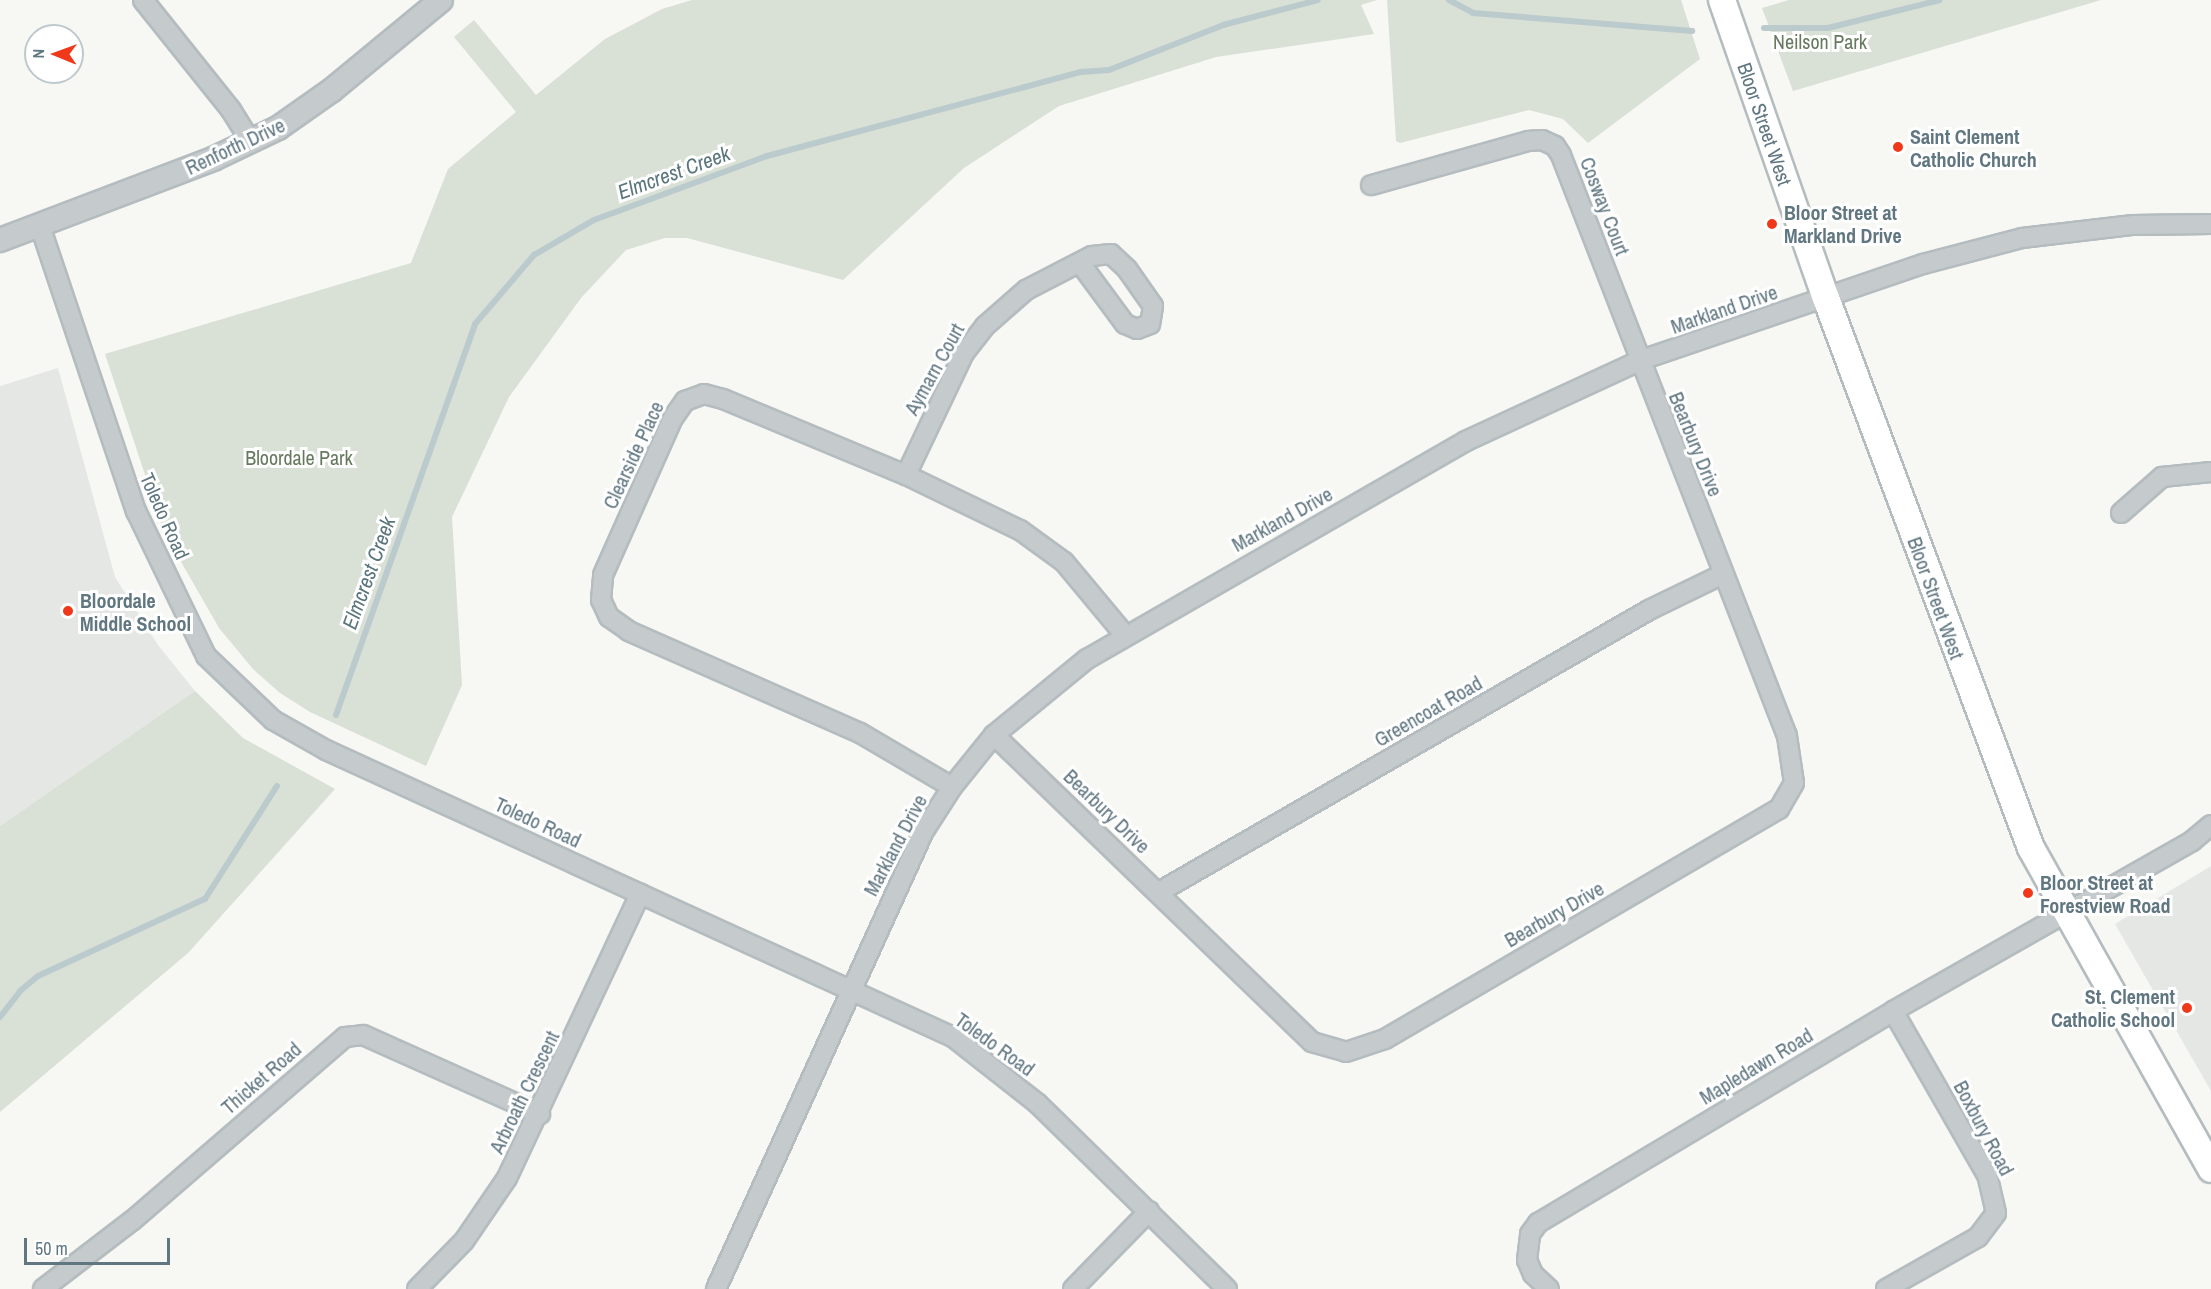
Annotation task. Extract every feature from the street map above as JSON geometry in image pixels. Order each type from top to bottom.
[{"type":"main road","name":"Bloor Street West","points":[[1722,0],[1826,298],[1998,767],[2031,848],[2211,1169]]},
{"type":"street","points":[[143,0],[231,110],[250,141]]},
{"type":"street","name":"Renforth Drive","points":[[0,240],[250,141],[298,117],[441,0]]},
{"type":"street","name":"Cosway Court","points":[[1371,185],[1528,141],[1542,140],[1555,146],[1568,170],[1641,360]]},
{"type":"street","name":"Markland Drive","points":[[716,1289],[922,834],[952,787],[994,735],[1045,690],[1124,634],[1466,441],[1641,360],[1923,264],[2022,238],[2122,226],[2211,224]]},
{"type":"street","name":"Toledo Road","points":[[40,226],[125,488],[206,656],[273,720],[304,739],[953,1036],[992,1065],[1149,1211],[1227,1289]]},
{"type":"street","name":"Aymarn Court","points":[[906,475],[956,368],[979,332],[1026,290],[1052,273],[1080,263]]},
{"type":"street","name":"Bearbury Drive","points":[[994,735],[1312,1042],[1346,1052],[1385,1039],[1779,809],[1794,783],[1792,754],[1641,360]]},
{"type":"street","name":"Clearside Place","points":[[952,787],[860,733],[619,625],[601,600],[603,575],[679,406],[693,396],[704,394],[723,399],[906,475],[1020,530],[1055,553],[1124,634]]},
{"type":"street","points":[[2121,513],[2162,477],[2211,472]]},
{"type":"street","name":"Greencoat Road","points":[[1159,892],[1649,610],[1723,574]]},
{"type":"street","name":"Mapledawn Road","points":[[1549,1289],[1533,1274],[1527,1260],[1530,1234],[1538,1223],[1893,1011],[2192,841],[2211,825]]},
{"type":"street","name":"Arbroath Crescent","points":[[417,1289],[464,1241],[489,1208],[540,1114],[640,894]]},
{"type":"street","name":"Boxbury Road","points":[[1886,1289],[1978,1236],[1996,1213],[1986,1175],[1893,1011]]},
{"type":"street","name":"Thicket Road","points":[[51,1287],[345,1037],[363,1035],[540,1114]]},
{"type":"street","points":[[1072,1289],[1149,1211]]},
{"type":"shaded area","name":"Bloordale Middle School","points":[[58,368],[115,577],[158,645],[195,691],[0,826],[0,386]]},
{"type":"shaded area","name":"St. Clement Catholic School","points":[[2211,866],[2211,1091],[2115,924]]},
{"type":"green space","name":"Bloordale Park","points":[[692,0],[1377,0],[1361,5],[1374,34],[1216,57],[1059,106],[964,168],[843,280],[687,238],[665,238],[626,250],[581,298],[509,397],[452,517],[462,685],[426,766],[310,712],[280,693],[253,669],[219,628],[164,532],[105,354],[411,263],[448,169],[516,112],[454,37],[474,20],[536,95],[605,39],[662,9]]},
{"type":"green space","points":[[1387,0],[1681,0],[1700,59],[1588,143],[1563,119],[1529,110],[1400,143],[1396,141]]},
{"type":"green space","name":"Neilson Park","points":[[1789,0],[2101,0],[1793,91],[1762,8]]},
{"type":"green space","points":[[195,691],[243,738],[335,789],[188,953],[0,1112],[0,826]]},
{"type":"waterway","name":"Elmcrest Creek","points":[[336,715],[475,324],[534,255],[594,220],[767,156],[1081,72],[1109,70],[1223,25],[1318,0]]},
{"type":"waterway","name":"Elmcrest Creek","points":[[1449,0],[1473,13],[1692,31]]},
{"type":"waterway","name":"Elmcrest Creek","points":[[1764,28],[1828,28],[1940,0]]},
{"type":"waterway","name":"Elmcrest Creek","points":[[0,1017],[20,991],[38,976],[205,899],[277,786]]},
{"type":"place","name":"Saint Clement Catholic Church","points":[[1898,147]]},
{"type":"place","name":"Bloor Street at Markland Drive","points":[[1772,224]]},
{"type":"place","name":"Bloordale Middle School","points":[[68,611]]},
{"type":"place","name":"Bloor Street at Forestview Road","points":[[2028,893]]},
{"type":"place","name":"St. Clement Catholic School","points":[[2187,1008]]}]
